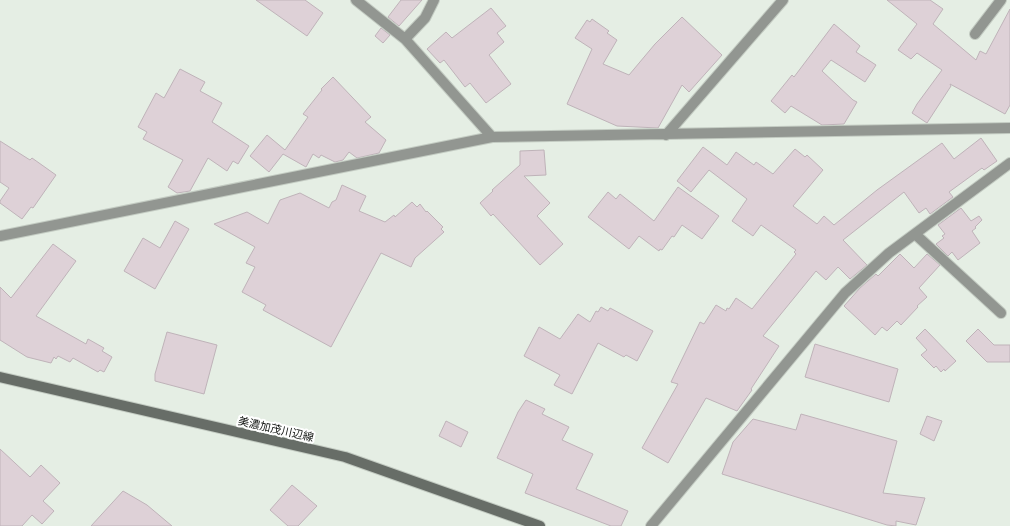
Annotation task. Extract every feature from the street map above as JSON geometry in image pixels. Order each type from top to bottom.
[{"type":"main road","name":"美濃加茂川辺線","points":[[0,377],[344,457],[540,526]]},
{"type":"street","points":[[356,0],[405,39],[492,137]]},
{"type":"street","points":[[405,39],[425,18],[434,0]]},
{"type":"street","points":[[666,135],[783,0]]},
{"type":"street","points":[[975,34],[1001,0]]},
{"type":"street","points":[[0,236],[492,137],[1010,128]]},
{"type":"street","points":[[651,526],[845,293],[889,253],[1010,162]]},
{"type":"street","points":[[915,234],[1001,313]]},
{"type":"building","points":[[256,0],[305,0],[323,13],[307,36]]},
{"type":"building","points":[[401,0],[422,0],[399,26],[388,17]]},
{"type":"building","points":[[887,0],[930,0],[943,9],[933,24],[976,60],[980,51],[986,54],[1010,9],[1010,105],[1005,114],[950,84],[951,86],[927,123],[912,113],[942,70],[917,53],[911,59],[898,50],[917,24]]},
{"type":"building","points":[[491,8],[506,26],[497,33],[504,42],[489,55],[511,84],[486,103],[470,83],[465,87],[444,60],[440,63],[427,49],[446,32],[452,38]]},
{"type":"building","points":[[682,17],[722,55],[689,92],[682,85],[658,128],[617,126],[567,104],[592,49],[575,38],[587,20],[590,22],[592,19],[609,31],[607,33],[617,40],[603,64],[629,75],[655,44]]},
{"type":"building","points":[[834,24],[860,46],[856,52],[876,65],[865,82],[831,60],[822,71],[857,102],[844,124],[822,125],[791,106],[785,113],[771,101],[792,75],[794,77]]},
{"type":"building","points":[[381,28],[390,35],[383,43],[375,36]]},
{"type":"building","points":[[180,69],[205,82],[200,91],[222,103],[212,122],[249,146],[238,164],[233,161],[227,171],[208,158],[190,191],[177,193],[168,187],[183,160],[143,139],[147,132],[138,127],[156,93],[164,98]]},
{"type":"building","points":[[333,77],[371,117],[365,122],[386,140],[379,153],[357,158],[349,152],[343,160],[335,162],[321,155],[319,158],[313,154],[306,167],[283,154],[269,172],[250,156],[267,135],[285,150],[308,117],[303,114],[322,90],[321,89]]},
{"type":"building","points":[[981,138],[997,161],[984,170],[982,168],[949,192],[953,197],[930,214],[926,208],[919,213],[904,192],[843,240],[867,265],[850,279],[838,267],[826,280],[816,271],[763,336],[779,346],[751,389],[752,390],[737,411],[706,398],[668,463],[642,448],[678,384],[671,382],[700,322],[704,324],[716,305],[726,311],[727,308],[729,309],[736,298],[752,309],[796,254],[794,252],[796,250],[761,225],[753,236],[732,221],[747,199],[709,170],[691,192],[677,181],[703,147],[727,165],[736,152],[754,165],[756,162],[773,174],[795,149],[805,157],[807,155],[823,170],[793,206],[817,224],[824,216],[834,225],[877,190],[942,143],[954,159]]},
{"type":"building","points":[[0,141],[30,160],[32,158],[56,175],[33,208],[31,207],[22,219],[0,203],[9,188],[0,182]]},
{"type":"building","points":[[544,150],[546,175],[524,176],[550,203],[537,216],[563,244],[540,265],[493,214],[491,216],[480,203],[520,165],[520,151]]},
{"type":"building","points":[[342,185],[366,196],[359,211],[385,222],[394,215],[395,217],[412,202],[417,207],[420,204],[426,212],[427,211],[443,227],[441,229],[444,232],[415,258],[411,267],[381,253],[331,347],[263,310],[266,305],[242,292],[255,267],[246,263],[255,247],[214,224],[247,212],[268,224],[280,200],[300,193],[329,208],[332,202],[336,200]]},
{"type":"building","points":[[678,187],[719,216],[702,239],[682,225],[674,237],[672,236],[662,250],[660,249],[659,251],[639,236],[629,249],[588,217],[608,192],[616,199],[620,194],[654,221]]},
{"type":"building","points":[[961,208],[971,221],[979,216],[982,220],[972,231],[980,243],[958,260],[952,252],[948,256],[936,244],[944,238],[942,236],[945,234],[938,225]]},
{"type":"building","points":[[175,221],[189,229],[155,289],[124,271],[143,238],[160,248]]},
{"type":"building","points":[[53,244],[76,261],[36,316],[86,344],[88,339],[104,348],[102,351],[112,357],[104,372],[100,370],[98,372],[73,358],[70,362],[58,356],[56,359],[54,357],[51,363],[27,357],[0,340],[0,287],[11,298]]},
{"type":"building","points":[[900,254],[914,268],[927,254],[940,265],[919,288],[927,297],[917,306],[918,307],[901,325],[897,321],[887,331],[882,327],[875,335],[844,306],[860,288],[876,274],[878,276]]},
{"type":"building","points":[[601,307],[608,311],[610,308],[653,331],[637,361],[626,355],[624,357],[598,343],[572,394],[554,385],[560,375],[524,356],[539,327],[560,339],[578,314],[590,322],[596,311],[598,312]]},
{"type":"building","points":[[925,329],[956,361],[945,371],[944,369],[941,372],[936,366],[934,368],[921,355],[927,350],[916,338]]},
{"type":"building","points":[[978,329],[994,345],[1010,345],[1010,362],[987,362],[966,341]]},
{"type":"building","points":[[167,332],[217,345],[204,394],[155,381],[155,374]]},
{"type":"building","points":[[815,344],[898,369],[889,402],[805,377]]},
{"type":"building","points":[[526,400],[545,409],[542,414],[569,427],[562,440],[593,454],[576,489],[628,511],[621,526],[611,526],[525,493],[533,474],[497,458],[518,412]]},
{"type":"building","points":[[801,414],[897,441],[883,493],[925,498],[916,525],[896,521],[896,526],[887,525],[722,474],[733,442],[753,419],[796,430]]},
{"type":"building","points":[[927,416],[942,421],[934,441],[920,434]]},
{"type":"building","points":[[446,421],[468,432],[461,447],[439,436]]},
{"type":"building","points":[[0,449],[30,477],[41,465],[60,483],[43,501],[54,511],[42,524],[32,515],[22,526],[0,526]]},
{"type":"building","points":[[292,485],[317,506],[298,526],[288,526],[270,510]]},
{"type":"building","points":[[123,491],[147,505],[172,526],[91,526]]}]
